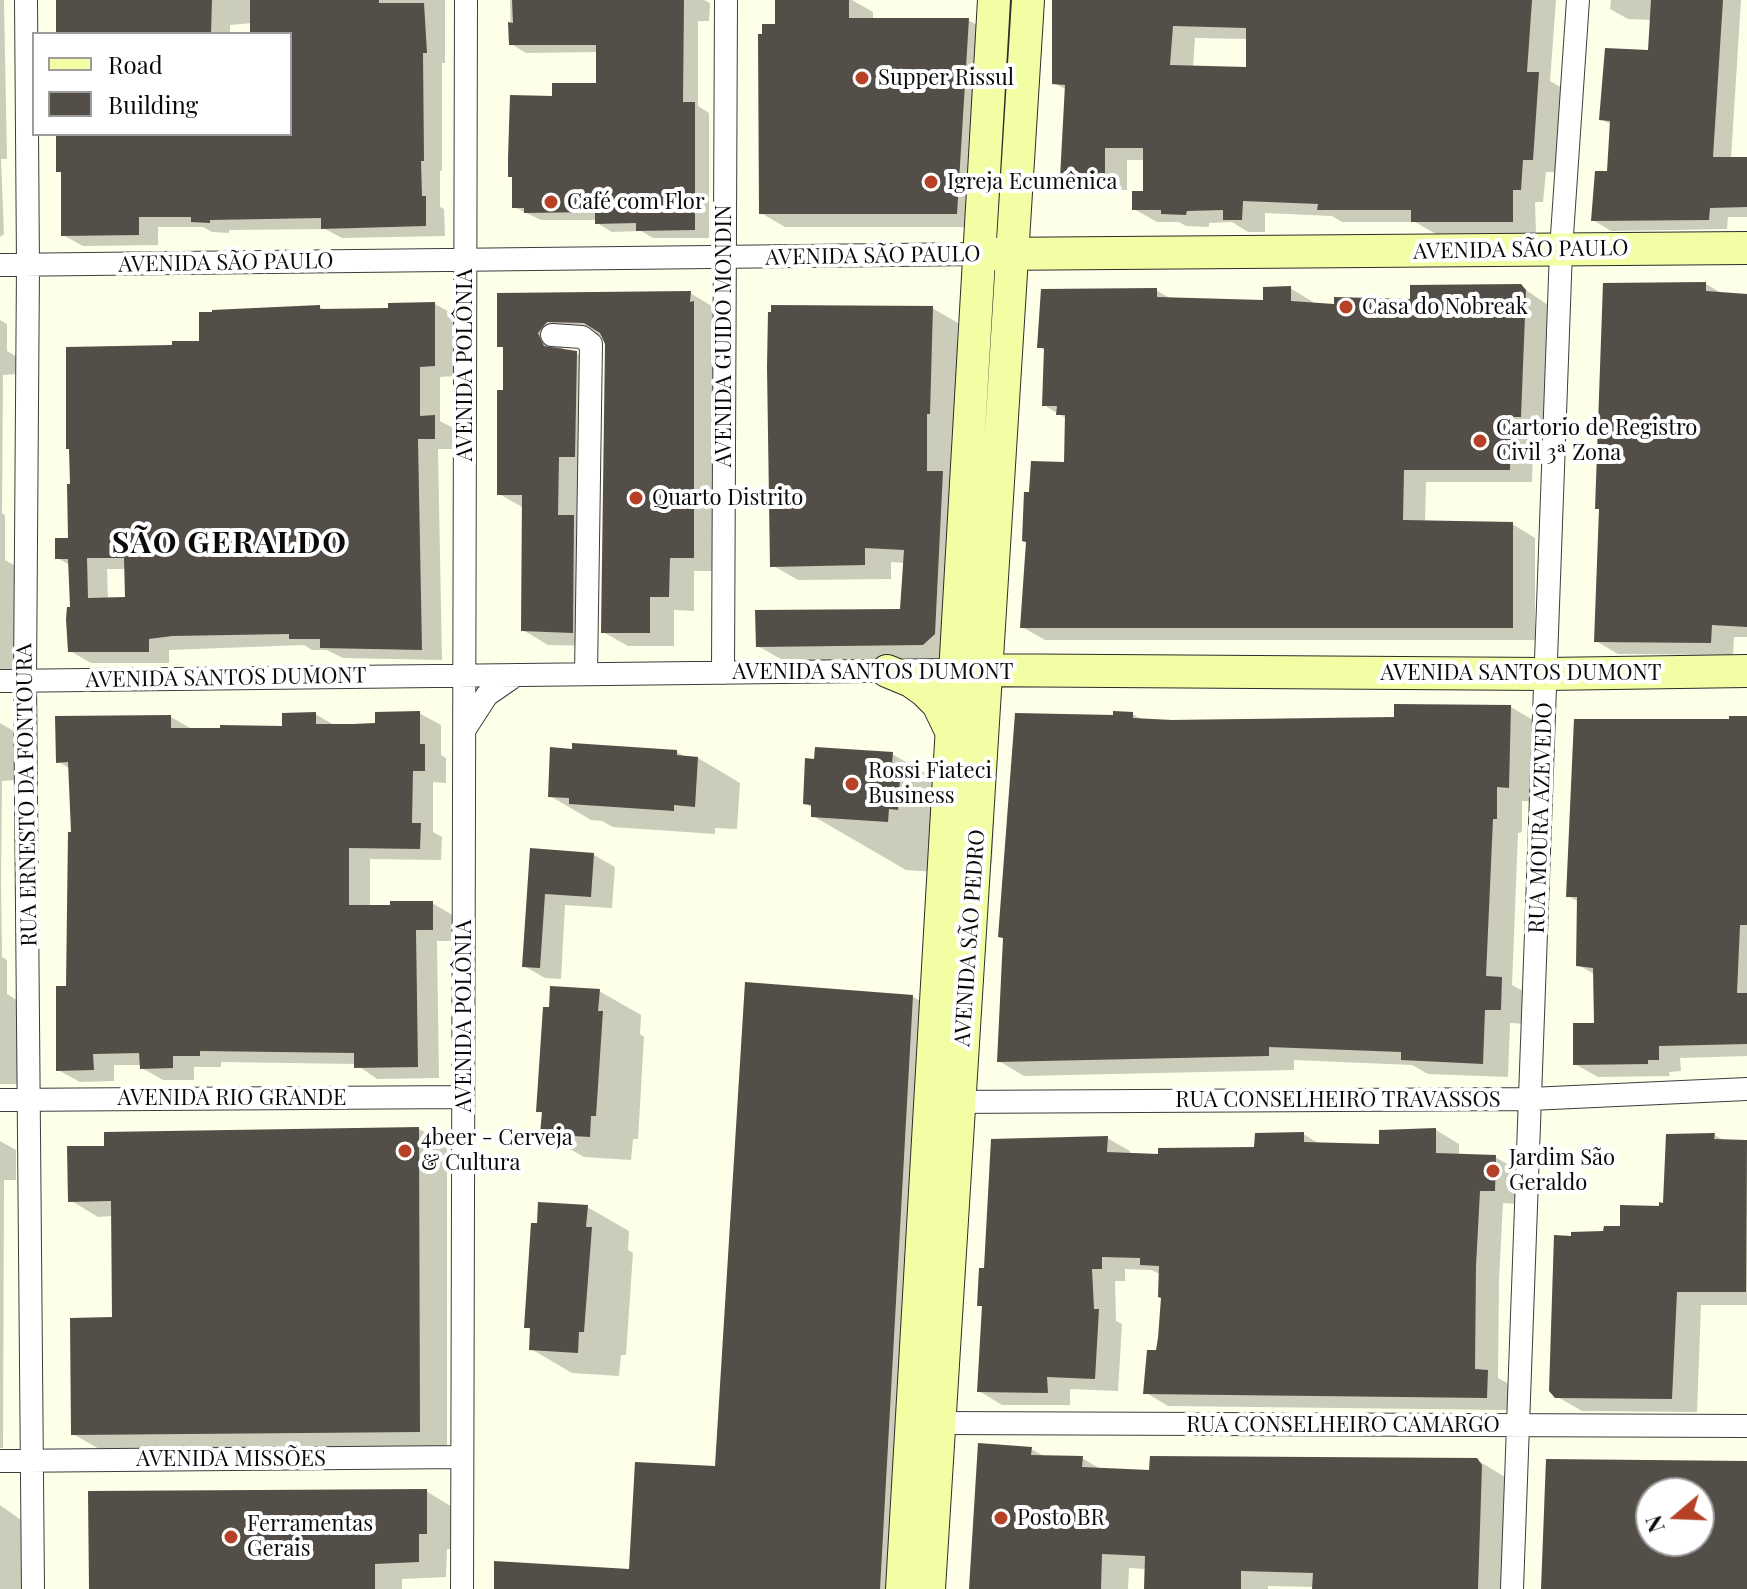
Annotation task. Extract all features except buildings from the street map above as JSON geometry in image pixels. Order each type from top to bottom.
[{"type":"street","name":"RUA ERNESTO DA FONTOURA","points":[[26,0],[25,680],[33,1589]]},
{"type":"street","name":"AVENIDA POLÔNIA","points":[[462,1589],[466,0]]},
{"type":"street","name":"AVENIDA GUIDO MONDIN","points":[[723,673],[726,0]]},
{"type":"street","name":"AVENIDA SÃO PEDRO","points":[[902,1589],[944,1102],[970,670],[979,254],[994,0]]},
{"type":"street","name":"AVENIDA SÃO PEDRO","points":[[929,1589],[939,1423],[951,731],[970,670],[1012,255],[1028,0]]},
{"type":"street","name":"RUA MOURA AZEVEDO","points":[[1512,1589],[1561,250],[1578,0]]},
{"type":"street","name":"AVENIDA SÃO PAULO","points":[[0,265],[1747,248]]},
{"type":"street","points":[[552,335],[582,337],[591,344],[586,674]]},
{"type":"street","name":"AVENIDA SANTOS DUMONT","points":[[0,681],[970,670],[1546,674],[1747,671]]},
{"type":"street","points":[[887,671],[925,691],[938,704],[951,731]]},
{"type":"street","points":[[465,731],[487,695],[516,675]]},
{"type":"street","name":"RUA CONSELHEIRO TRAVASSOS","points":[[944,1102],[1530,1099],[1747,1089]]},
{"type":"street","name":"AVENIDA RIO GRANDE","points":[[0,1100],[463,1097]]},
{"type":"street","name":"RUA CONSELHEIRO CAMARGO","points":[[939,1423],[1747,1426]]},
{"type":"street","name":"AVENIDA MISSÕES","points":[[0,1461],[462,1457]]},
{"type":"place","name":"Supper Rissul","points":[[862,78]]},
{"type":"place","name":"Igreja Ecumênica","points":[[931,182]]},
{"type":"place","name":"Café com Flor","points":[[551,202]]},
{"type":"place","name":"Casa do Nobreak","points":[[1346,307]]},
{"type":"place","name":"Cartorio de Registro Civil 3ª Zona","points":[[1480,441]]},
{"type":"place","name":"Quarto Distrito","points":[[636,498]]},
{"type":"place","name":"Rossi Fiateci Business","points":[[852,784]]},
{"type":"place","name":"4beer - Cerveja & Cultura","points":[[405,1151]]},
{"type":"place","name":"Jardim São Geraldo","points":[[1493,1171]]},
{"type":"place","name":"Posto BR","points":[[1001,1518]]},
{"type":"place","name":"Ferramentas Gerais","points":[[231,1537]]},
{"type":"district","name":"SÃO GERALDO","points":[[230,544]]}]
